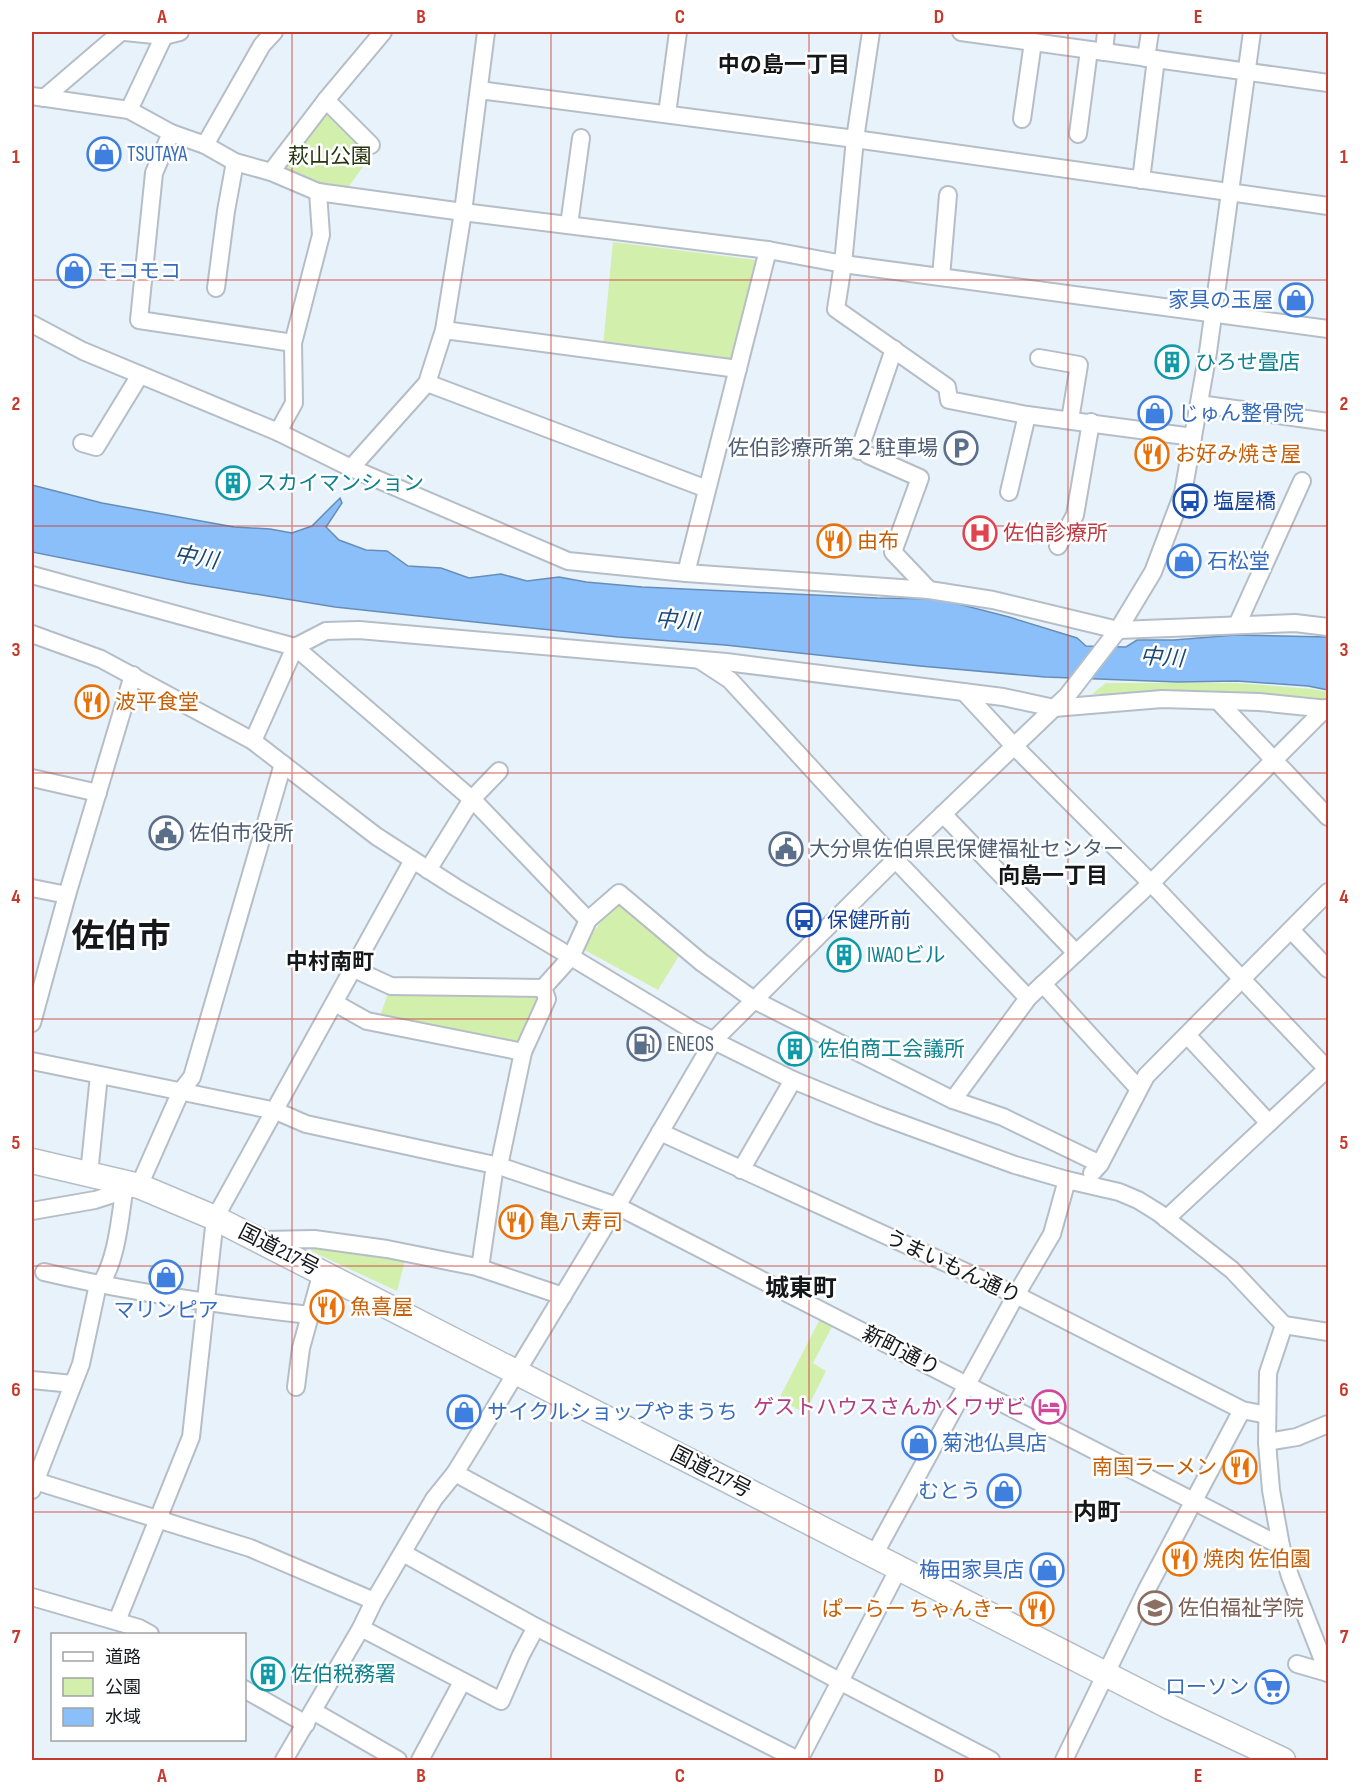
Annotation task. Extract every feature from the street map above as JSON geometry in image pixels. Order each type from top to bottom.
[{"type":"highway","name":"国道217号","points":[[32,1161],[89,1174],[216,1218],[1106,1674],[1283,1761]]},
{"type":"street","points":[[38,97],[123,32],[172,34],[129,110]]},
{"type":"street","points":[[205,145],[262,45],[274,32]]},
{"type":"street","points":[[271,172],[326,100],[383,32]]},
{"type":"street","points":[[351,468],[427,383],[444,330],[463,212],[486,32]]},
{"type":"street","points":[[667,114],[678,32]]},
{"type":"street","points":[[871,32],[855,139],[843,264],[836,309],[948,387],[950,400],[1027,415],[1193,437]]},
{"type":"street","points":[[961,32],[1329,83]]},
{"type":"street","points":[[1077,134],[1096,51],[1106,32]]},
{"type":"street","points":[[1142,180],[1151,59],[1150,32]]},
{"type":"street","points":[[284,1761],[434,1499],[455,1473],[563,1296],[714,1040],[896,859],[1067,696],[1115,634],[1153,572],[1183,493],[1214,313],[1252,32]]},
{"type":"street","points":[[1022,119],[1033,42]]},
{"type":"street","points":[[479,90],[855,139],[1329,206]]},
{"type":"street","points":[[38,97],[129,110],[171,133],[205,145],[235,162],[271,172],[318,192],[768,250],[843,264],[1329,329]]},
{"type":"street","points":[[326,100],[371,145]]},
{"type":"street","points":[[171,133],[154,173],[139,320],[293,343]]},
{"type":"street","points":[[569,225],[581,138]]},
{"type":"street","points":[[216,288],[235,162]]},
{"type":"street","points":[[278,432],[294,404],[293,343],[321,235],[318,192]]},
{"type":"street","points":[[941,277],[948,195]]},
{"type":"street","points":[[686,573],[768,250]]},
{"type":"street","points":[[32,324],[83,351],[278,432],[351,468],[568,561],[686,573],[929,590],[993,600],[1115,634],[1295,623],[1329,627]]},
{"type":"street","points":[[444,330],[738,369]]},
{"type":"street","points":[[894,349],[863,453],[920,478],[893,552],[929,590]]},
{"type":"street","points":[[1039,357],[1079,364],[1070,420]]},
{"type":"street","points":[[82,443],[96,447],[141,375]]},
{"type":"street","points":[[427,383],[707,489]]},
{"type":"street","points":[[1199,404],[1329,422]]},
{"type":"street","points":[[1009,492],[1027,415]]},
{"type":"street","points":[[1058,546],[1075,515],[1091,422]]},
{"type":"street","points":[[1238,625],[1302,481]]},
{"type":"street","points":[[32,575],[295,647],[472,799],[588,920]]},
{"type":"street","points":[[253,741],[295,647],[326,631],[359,630],[699,660],[1004,697],[1054,708],[1162,699],[1259,702],[1327,709]]},
{"type":"street","points":[[32,634],[69,646],[133,675],[253,741],[376,837],[669,1016],[793,1080],[878,1116],[1015,1165],[1119,1192],[1138,1200],[1232,1269],[1284,1325],[1329,1332]]},
{"type":"street","points":[[699,660],[730,680],[1028,999]]},
{"type":"street","points":[[32,1023],[67,895],[133,675]]},
{"type":"street","points":[[964,692],[1015,747],[1151,883],[1328,1069],[1166,1219]]},
{"type":"street","points":[[1218,701],[1329,817]]},
{"type":"street","points":[[953,1100],[1028,999],[1151,883],[1272,760],[1327,709]]},
{"type":"street","points":[[283,764],[192,1077],[181,1091],[131,1188],[104,1281],[97,1289],[81,1364],[33,1484],[250,1548],[374,1601]]},
{"type":"street","points":[[428,870],[472,799],[499,771]]},
{"type":"street","points":[[32,778],[98,793]]},
{"type":"street","points":[[943,814],[1076,953]]},
{"type":"street","points":[[117,1621],[190,1437],[216,1218],[413,860]]},
{"type":"street","points":[[32,888],[67,895]]},
{"type":"street","points":[[1084,1183],[1100,1164],[1146,1076],[1329,892]]},
{"type":"street","points":[[354,969],[391,986],[543,988],[570,957],[588,920],[619,893],[701,962],[754,1000],[953,1100],[1003,1117],[1100,1164]]},
{"type":"street","points":[[1292,930],[1329,969]]},
{"type":"street","points":[[1043,984],[1138,1088]]},
{"type":"street","points":[[480,1268],[497,1166],[523,1052],[547,999],[543,988]]},
{"type":"street","points":[[335,1003],[367,1021],[523,1052]]},
{"type":"street","points":[[1187,1035],[1269,1124]]},
{"type":"street","name":"新町通り","points":[[32,1061],[276,1111],[306,1124],[497,1166],[617,1206],[1281,1546]]},
{"type":"street","points":[[89,1174],[99,1075]]},
{"type":"street","points":[[741,1170],[793,1080]]},
{"type":"street","name":"うまいもん通り","points":[[660,1132],[1016,1295],[1242,1410],[1268,1415]]},
{"type":"street","points":[[874,1555],[1052,1233],[1067,1180]]},
{"type":"street","points":[[32,1211],[95,1200],[131,1188]]},
{"type":"street","points":[[260,1240],[314,1239],[387,1249],[480,1268],[563,1296]]},
{"type":"street","points":[[44,1272],[100,1286],[205,1303],[310,1315]]},
{"type":"street","points":[[296,1387],[301,1348],[322,1272]]},
{"type":"street","points":[[1284,1325],[1269,1373],[1268,1442],[1271,1490],[1281,1546],[1290,1576],[1328,1670]]},
{"type":"street","points":[[32,1380],[73,1384]]},
{"type":"street","points":[[1064,1761],[1146,1591],[1242,1410]]},
{"type":"street","points":[[1268,1442],[1297,1437],[1329,1424]]},
{"type":"street","points":[[455,1473],[991,1761]]},
{"type":"street","points":[[403,1553],[536,1627],[799,1761],[898,1568]]},
{"type":"street","points":[[32,1597],[117,1621],[147,1633]]},
{"type":"street","points":[[361,1628],[501,1701],[536,1627]]},
{"type":"street","points":[[1296,1664],[1328,1670]]},
{"type":"street","points":[[420,1761],[462,1682]]},
{"type":"street","points":[[246,1690],[398,1761]]},
{"type":"green space","name":"萩山公園","points":[[326,108],[373,152],[345,192],[319,189],[280,170]]},
{"type":"green space","points":[[613,242],[756,260],[735,365],[603,346]]},
{"type":"green space","points":[[1106,683],[1237,683],[1312,689],[1328,692],[1328,701],[1312,697],[1250,694],[1092,694]]},
{"type":"green space","points":[[619,899],[682,951],[658,990],[581,948]]},
{"type":"green space","points":[[389,991],[539,992],[543,999],[521,1049],[379,1019]]},
{"type":"green space","points":[[314,1244],[406,1257],[397,1291],[311,1251]]},
{"type":"green space","points":[[822,1315],[834,1323],[813,1363],[826,1371],[805,1413],[779,1399]]},
{"type":"water","name":"中川","points":[[32,485],[102,503],[234,527],[292,533],[312,526],[340,498],[342,503],[326,527],[339,540],[366,550],[387,551],[408,566],[441,568],[469,578],[501,574],[527,581],[559,577],[642,587],[939,599],[1077,638],[1086,646],[1126,647],[1137,640],[1174,640],[1235,635],[1328,637],[1328,690],[1308,686],[1237,681],[1178,682],[1045,677],[725,645],[618,637],[335,607],[187,583],[32,552]]},
{"type":"place","name":"TSUTAYA","points":[[104,154]]},
{"type":"place","name":"モコモコ","points":[[74,271]]},
{"type":"place","name":"家具の玉屋","points":[[1296,300]]},
{"type":"place","name":"ひろせ畳店","points":[[1172,362]]},
{"type":"place","name":"じゅん整骨院","points":[[1155,413]]},
{"type":"place","name":"佐伯診療所第２駐車場","points":[[961,448]]},
{"type":"place","name":"お好み焼き屋","points":[[1152,454]]},
{"type":"place","name":"スカイマンション","points":[[233,483]]},
{"type":"place","name":"塩屋橋","points":[[1190,501]]},
{"type":"place","name":"佐伯診療所","points":[[980,533]]},
{"type":"place","name":"由布","points":[[834,541]]},
{"type":"place","name":"石松堂","points":[[1184,561]]},
{"type":"place","name":"波平食堂","points":[[92,702]]},
{"type":"place","name":"佐伯市役所","points":[[166,833]]},
{"type":"place","name":"大分県佐伯県民保健福祉センター","points":[[786,849]]},
{"type":"place","name":"保健所前","points":[[804,920]]},
{"type":"place","name":"IWAOビル","points":[[844,955]]},
{"type":"place","name":"ENEOS","points":[[644,1044]]},
{"type":"place","name":"佐伯商工会議所","points":[[795,1049]]},
{"type":"place","name":"亀八寿司","points":[[516,1222]]},
{"type":"place","name":"マリンピア","points":[[166,1277]]},
{"type":"place","name":"魚喜屋","points":[[327,1307]]},
{"type":"place","name":"ゲストハウスさんかくワザビ","points":[[1049,1407]]},
{"type":"place","name":"サイクルショップやまうち","points":[[464,1412]]},
{"type":"place","name":"菊池仏具店","points":[[919,1443]]},
{"type":"place","name":"南国ラーメン","points":[[1240,1467]]},
{"type":"place","name":"むとう","points":[[1004,1491]]},
{"type":"place","name":"焼肉 佐伯園","points":[[1180,1559]]},
{"type":"place","name":"梅田家具店","points":[[1047,1570]]},
{"type":"place","name":"佐伯福祉学院","points":[[1155,1608]]},
{"type":"place","name":"ぱーらー ちゃんきー","points":[[1037,1609]]},
{"type":"place","name":"佐伯税務署","points":[[268,1674]]},
{"type":"place","name":"ローソン","points":[[1272,1687]]},
{"type":"district","name":"中の島一丁目","points":[[784,65]]},
{"type":"district","name":"向島一丁目","points":[[1053,876]]},
{"type":"district","name":"佐伯市","points":[[121,937]]},
{"type":"district","name":"中村南町","points":[[330,962]]},
{"type":"district","name":"城東町","points":[[801,1288]]},
{"type":"district","name":"内町","points":[[1097,1512]]}]
